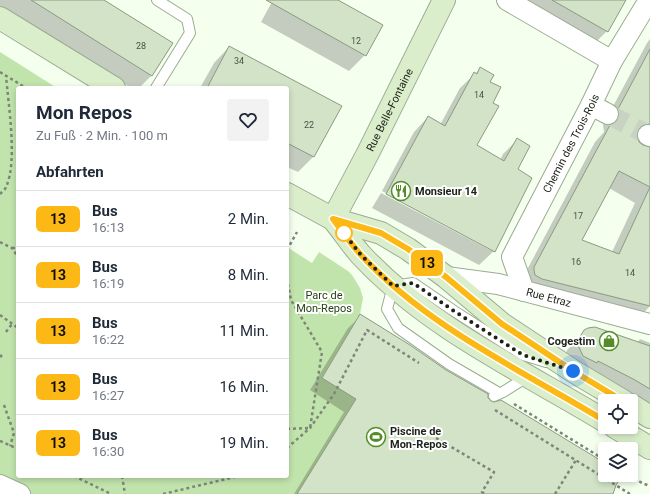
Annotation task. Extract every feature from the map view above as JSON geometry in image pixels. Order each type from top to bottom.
[{"type":"main road","name":"Rue Belle-Fontaine","points":[[333,219],[368,153],[444,0]]},
{"type":"main road","points":[[0,18],[111,86]]},
{"type":"main road","points":[[289,195],[333,219],[381,233],[408,249],[446,277],[502,324],[573,371],[611,394]]},
{"type":"main road","points":[[333,219],[361,255],[393,286],[421,309],[461,337],[527,377],[598,417]]},
{"type":"main road","points":[[638,409],[650,417]]},
{"type":"main road","points":[[627,434],[650,448]]},
{"type":"street","points":[[507,0],[612,61]]},
{"type":"street","name":"Chemin des Trois-Rois","points":[[524,291],[512,257],[600,109],[612,61],[648,0]]},
{"type":"street","name":"Rue Etraz","points":[[446,277],[498,284],[650,324]]},
{"type":"street","points":[[0,485],[20,494]]},
{"type":"lane","points":[[157,0],[187,19],[190,33],[157,86]]},
{"type":"lane","points":[[527,377],[496,394],[449,364],[398,328],[387,309],[393,286],[413,283],[523,355],[573,371]]},
{"type":"path","points":[[0,72],[23,86]]},
{"type":"path","points":[[0,194],[6,187],[11,166],[12,146],[6,75]]},
{"type":"path","points":[[289,246],[297,232]]},
{"type":"path","points":[[0,242],[12,248],[16,253]]},
{"type":"path","points":[[289,289],[291,300],[322,352],[310,428]]},
{"type":"path","points":[[0,315],[16,327]]},
{"type":"path","points":[[6,332],[12,324]]},
{"type":"path","points":[[289,446],[310,428],[334,394],[367,330],[421,364]]},
{"type":"path","points":[[514,404],[598,456]]},
{"type":"path","points":[[4,405],[14,433],[10,446]]},
{"type":"path","points":[[495,410],[630,494]]},
{"type":"path","points":[[289,429],[310,428]]},
{"type":"path","points":[[436,438],[494,472],[482,492],[485,494]]},
{"type":"path","points":[[0,441],[16,449]]},
{"type":"path","points":[[554,494],[576,460]]},
{"type":"path","points":[[78,478],[112,494]]},
{"type":"path","points":[[122,478],[125,494]]},
{"type":"path","points":[[163,494],[231,478]]},
{"type":"path","points":[[638,481],[650,486]]},
{"type":"green space","name":"Parc de Mon-Repos","points":[[0,52],[54,86],[16,86],[16,478],[289,478],[289,248],[312,263],[319,252],[348,271],[360,288],[363,298],[360,314],[322,377],[356,399],[297,494],[0,494]]},
{"type":"building","points":[[31,0],[104,0],[173,43],[152,76]]},
{"type":"building","points":[[266,0],[338,0],[383,25],[366,56]]},
{"type":"building","points":[[552,0],[626,0],[608,32]]},
{"type":"building","points":[[229,46],[342,106],[314,157],[289,144],[289,86],[208,86]]},
{"type":"building","points":[[650,49],[650,124],[641,126],[637,135],[639,142],[650,147],[650,187],[650,306],[542,279],[535,275],[534,270],[534,267],[610,125],[618,120],[618,109]],"holes":[[[619,171],[650,187],[619,254],[582,240]]]},
{"type":"building","points":[[480,67],[494,75],[490,82],[501,87],[493,103],[499,106],[477,145],[504,161],[517,138],[530,146],[518,169],[532,178],[495,252],[386,194],[428,116],[445,126],[474,72],[477,74]]},
{"type":"building","points":[[360,314],[410,345],[446,370],[488,394],[488,398],[491,401],[494,402],[501,400],[598,459],[598,482],[618,482],[613,494],[297,494],[356,399],[322,378]]},
{"type":"building","points":[[595,327],[650,346],[650,389],[598,361],[597,363],[583,356],[578,345],[578,340],[584,330]]},
{"type":"tunnel","points":[[608,114],[648,135]]},
{"type":"bus line","name":"13","points":[[598,417],[527,377],[461,337],[421,309],[393,286],[361,255],[333,219],[381,233],[408,249],[446,277],[502,324],[573,371],[611,394]]},
{"type":"place","name":"Monsieur 14","points":[[401,191]]},
{"type":"place","name":"Cogestim","points":[[609,341]]},
{"type":"place","name":"Piscine de Mon-Repos","points":[[376,437]]},
{"type":"route","points":[[344,233],[343,232],[361,255],[393,286],[413,283],[523,355],[573,371]]}]
